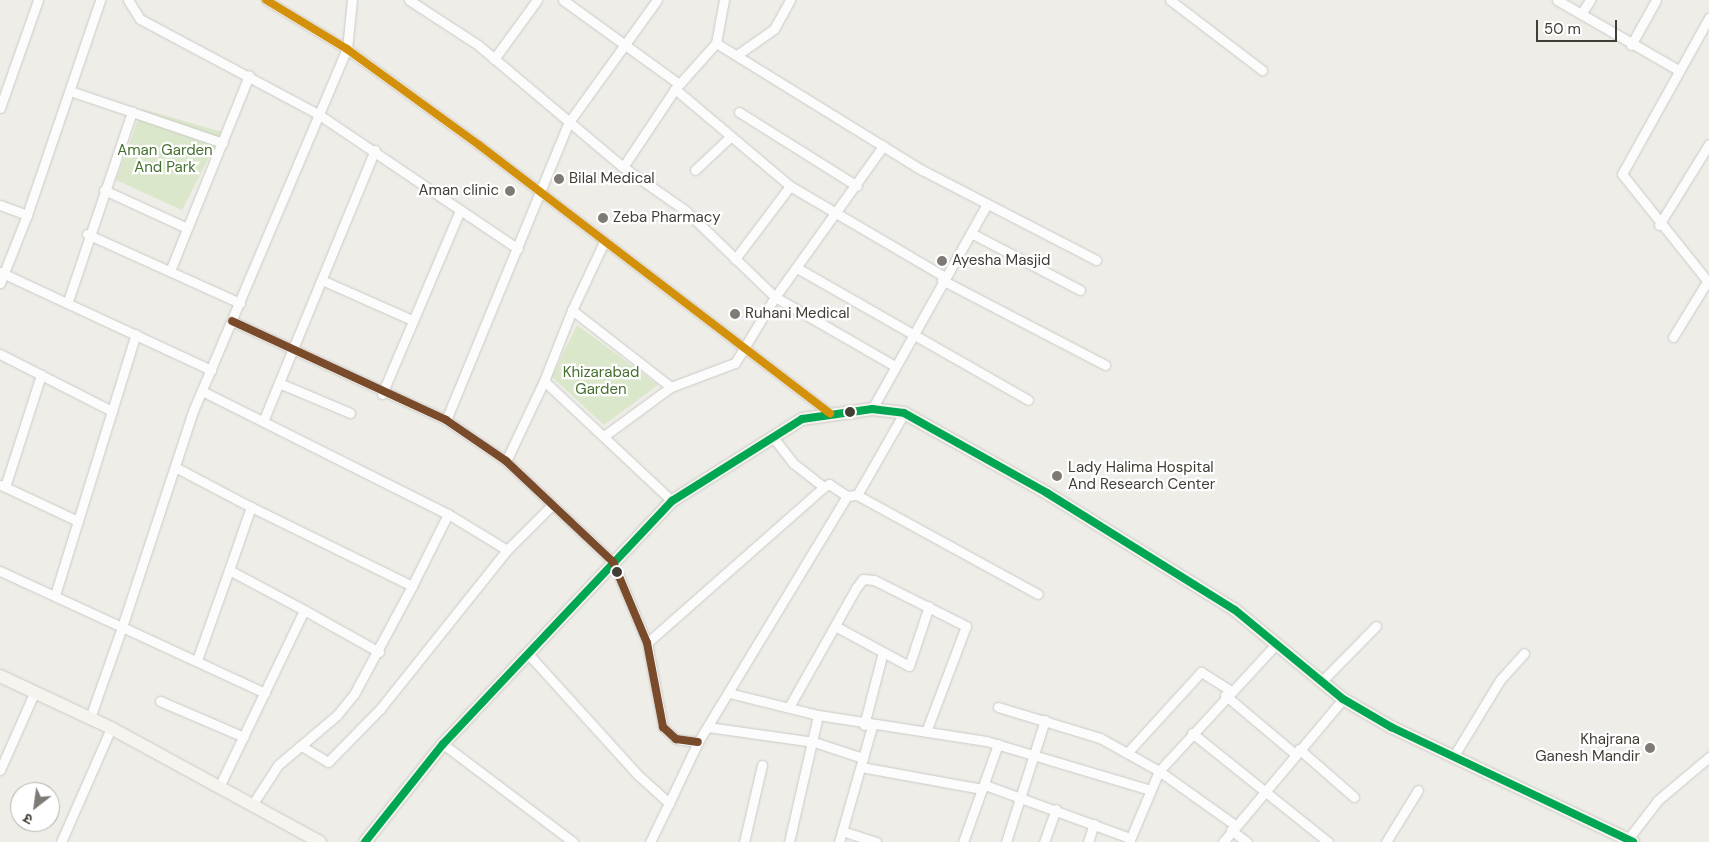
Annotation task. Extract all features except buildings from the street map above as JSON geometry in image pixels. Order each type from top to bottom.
[{"type":"main road","points":[[365,842],[443,744],[530,656],[613,562],[672,502],[772,436],[802,419],[830,413],[872,409],[904,413],[1055,498],[1235,610],[1343,699],[1391,726],[1455,754],[1630,840]]},
{"type":"main road","points":[[0,676],[111,728],[320,842]]},
{"type":"street","points":[[0,108],[38,0]]},
{"type":"street","points":[[0,283],[2,272],[27,215],[100,0]]},
{"type":"street","points":[[128,0],[140,19],[249,75],[318,114],[375,150],[518,250]]},
{"type":"street","points":[[266,0],[347,49],[540,192],[742,349],[830,413]]},
{"type":"street","points":[[90,718],[202,391],[347,49],[352,0]]},
{"type":"street","points":[[409,0],[494,59],[623,167],[686,212],[774,296],[895,366]]},
{"type":"street","points":[[494,59],[537,0]]},
{"type":"street","points":[[446,420],[518,250],[569,122],[623,43],[657,0]]},
{"type":"street","points":[[623,167],[677,86],[716,43],[724,0]]},
{"type":"street","points":[[737,55],[774,29],[790,0]]},
{"type":"street","points":[[1170,0],[1262,70]]},
{"type":"street","points":[[1557,0],[1678,70]]},
{"type":"street","points":[[1581,14],[1590,0]]},
{"type":"street","points":[[1632,45],[1656,0]]},
{"type":"street","points":[[568,2],[677,86],[729,138],[790,186],[836,216],[943,279],[1105,364]]},
{"type":"street","points":[[1673,337],[1708,277],[1658,225],[1622,174],[1678,70],[1709,18]]},
{"type":"street","points":[[716,43],[883,146],[987,204],[1096,260]]},
{"type":"street","points":[[170,271],[249,75]]},
{"type":"street","points":[[70,91],[223,143]]},
{"type":"street","points":[[68,301],[87,234],[132,112]]},
{"type":"street","points":[[739,112],[857,186]]},
{"type":"street","points":[[695,170],[729,138]]},
{"type":"street","points":[[1658,225],[1709,144]]},
{"type":"street","points":[[604,436],[671,387],[735,363],[774,296],[836,216],[883,146]]},
{"type":"street","points":[[264,419],[292,350],[324,281],[375,150]]},
{"type":"street","points":[[734,259],[790,186]]},
{"type":"street","points":[[104,190],[187,228]]},
{"type":"street","points":[[872,409],[943,279],[987,204]]},
{"type":"street","points":[[0,205],[27,215]]},
{"type":"street","points":[[382,394],[460,210]]},
{"type":"street","points":[[971,233],[1080,290]]},
{"type":"street","points":[[87,234],[240,303]]},
{"type":"street","points":[[506,461],[544,381],[572,310],[604,242]]},
{"type":"street","points":[[797,268],[1028,400]]},
{"type":"street","points":[[2,272],[68,301],[211,370]]},
{"type":"street","points":[[324,281],[412,320]]},
{"type":"street","points":[[572,310],[671,387]]},
{"type":"street","points":[[232,321],[382,394],[446,420],[506,461],[613,562],[647,643],[663,728],[676,739],[698,742]]},
{"type":"street","points":[[55,595],[136,334]]},
{"type":"street","points":[[0,354],[112,411]]},
{"type":"street","points":[[41,375],[3,486],[78,521]]},
{"type":"street","points":[[544,381],[672,502]]},
{"type":"street","points":[[279,383],[350,413]]},
{"type":"street","points":[[202,391],[264,419],[448,514],[507,550]]},
{"type":"street","points":[[857,495],[904,413]]},
{"type":"street","points":[[772,436],[793,463],[824,487]]},
{"type":"street","points":[[175,467],[251,508],[412,586]]},
{"type":"street","points":[[647,643],[829,484],[847,496],[857,495],[1038,594]]},
{"type":"street","points":[[650,842],[698,742],[847,496]]},
{"type":"street","points":[[302,747],[328,762],[380,709],[507,550],[552,506]]},
{"type":"street","points":[[197,660],[251,508]]},
{"type":"street","points":[[252,805],[278,765],[302,747],[348,701],[379,652],[448,514]]},
{"type":"street","points":[[229,570],[379,652]]},
{"type":"street","points":[[0,571],[197,660],[265,693]]},
{"type":"street","points":[[789,707],[863,579],[874,580],[929,606],[967,629],[926,732]]},
{"type":"street","points":[[835,626],[883,652],[912,665],[929,606]]},
{"type":"street","points":[[219,787],[304,610]]},
{"type":"street","points":[[1322,681],[1376,626]]},
{"type":"street","points":[[708,727],[814,742],[862,762],[1020,796],[1130,840],[1159,771],[1227,693],[1277,643]]},
{"type":"street","points":[[839,842],[862,762],[883,652]]},
{"type":"street","points":[[1455,754],[1500,680],[1524,653]]},
{"type":"street","points":[[530,656],[638,775],[669,803]]},
{"type":"street","points":[[1127,753],[1201,672],[1354,797]]},
{"type":"street","points":[[0,770],[35,691]]},
{"type":"street","points":[[729,693],[868,725],[998,744],[1150,790]]},
{"type":"street","points":[[1223,842],[1343,699]]},
{"type":"street","points":[[160,701],[244,737]]},
{"type":"street","points":[[998,707],[1100,738],[1159,771],[1233,828],[1247,842]]},
{"type":"street","points":[[789,842],[814,742],[818,715]]},
{"type":"street","points":[[1006,842],[1020,796],[1036,754],[1045,720]]},
{"type":"street","points":[[62,842],[111,728]]},
{"type":"street","points":[[1192,733],[1328,842]]},
{"type":"street","points":[[443,744],[573,842]]},
{"type":"street","points":[[963,842],[998,744]]},
{"type":"street","points":[[1630,840],[1658,800],[1709,758]]},
{"type":"street","points":[[744,842],[762,765]]},
{"type":"street","points":[[1386,842],[1418,790]]},
{"type":"street","points":[[1044,842],[1056,809]]},
{"type":"street","points":[[1088,842],[1094,824]]},
{"type":"street","points":[[842,831],[876,842]]},
{"type":"green space","name":"Aman Garden And Park","points":[[142,109],[222,132],[182,210],[116,180]]},
{"type":"green space","name":"Khizarabad Garden","points":[[577,325],[658,385],[604,425],[552,377]]},
{"type":"transit line","points":[[266,0],[347,49],[479,145],[830,413]]},
{"type":"transit line","points":[[232,321],[446,420],[506,461],[613,562],[647,643],[663,727],[676,739],[698,742]]},
{"type":"transit line","points":[[365,842],[443,744],[672,501],[802,419],[872,409],[904,413],[1047,493],[1235,610],[1343,699],[1391,727],[1633,842]]},
{"type":"place","name":"Bilal Medical","points":[[559,179]]},
{"type":"place","name":"Aman clinic","points":[[510,191]]},
{"type":"place","name":"Zeba Pharmacy","points":[[603,218]]},
{"type":"place","name":"Ayesha Masjid","points":[[942,261]]},
{"type":"place","name":"Ruhani Medical","points":[[735,314]]},
{"type":"place","name":"Lady Halima Hospital And Research Center","points":[[1057,476]]},
{"type":"place","name":"Khajrana Ganesh Mandir","points":[[1650,748]]}]
